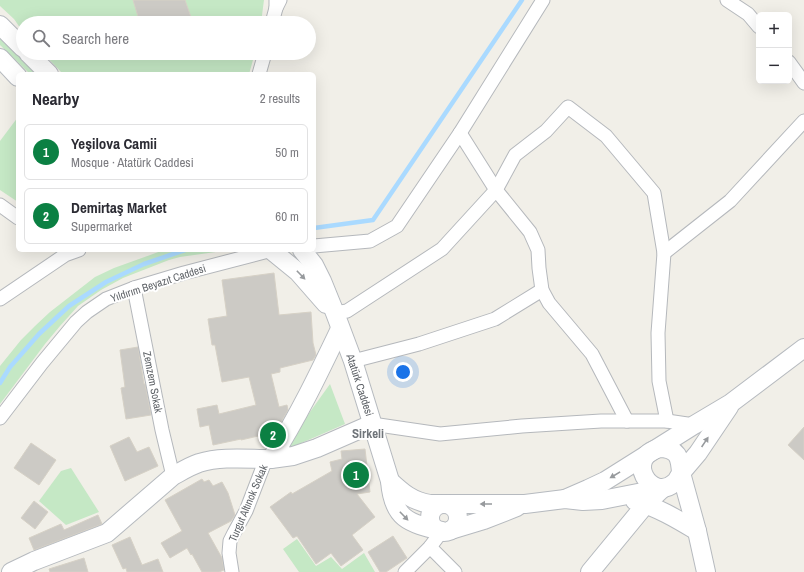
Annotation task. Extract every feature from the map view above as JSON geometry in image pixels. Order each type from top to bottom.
[{"type":"street","points":[[316,246],[370,241],[397,226],[460,133],[543,0]]},
{"type":"street","points":[[727,0],[748,14],[756,23]]},
{"type":"street","points":[[274,16],[277,3]]},
{"type":"street","points":[[0,25],[16,41]]},
{"type":"street","points":[[0,58],[16,75]]},
{"type":"street","points":[[35,60],[47,72]]},
{"type":"street","points":[[260,72],[263,60]]},
{"type":"street","points":[[792,66],[804,84]]},
{"type":"street","points":[[269,458],[295,418],[315,382],[338,321],[346,311],[442,249],[496,190],[516,155],[546,131],[568,107],[606,136],[654,193],[664,253],[658,333],[659,381],[667,422]]},
{"type":"street","points":[[664,253],[730,201],[804,121]]},
{"type":"street","points":[[460,133],[496,190],[530,232],[538,250],[542,290],[549,303],[592,354],[627,421]]},
{"type":"street","points":[[0,205],[16,217]]},
{"type":"street","points":[[0,298],[64,252]]},
{"type":"street","name":"Yıldırım Beyazıt Caddesi","points":[[0,418],[42,363],[76,322],[87,312],[106,299],[134,288],[184,273],[263,252]]},
{"type":"street","points":[[273,252],[298,272],[338,321]]},
{"type":"street","name":"Atatürk Caddesi","points":[[304,252],[314,265],[322,281],[353,361],[390,481],[394,503],[400,513],[407,520],[416,525],[446,530],[484,520],[525,504]]},
{"type":"street","name":"Zemzem Sokak","points":[[134,288],[162,430],[174,476]]},
{"type":"street","points":[[353,361],[419,344],[496,319],[542,290]]},
{"type":"street","points":[[565,499],[605,481],[731,403],[804,349]]},
{"type":"street","points":[[565,499],[583,501],[602,500],[669,486],[674,483],[698,453],[731,403]]},
{"type":"street","points":[[12,572],[34,561],[107,533],[174,476],[186,468],[198,463],[235,458],[293,456],[317,448],[372,424],[440,434],[522,426],[601,421],[667,422],[694,425]]},
{"type":"street","points":[[663,488],[651,485],[646,481],[642,469],[642,463],[648,453],[660,448],[666,448],[672,451],[680,460],[681,473],[697,531],[706,572]]},
{"type":"street","name":"Turgut Altınok Sokak","points":[[232,572],[229,554],[230,542],[246,511],[269,458]]},
{"type":"street","name":"Atatürk Caddesi","points":[[390,481],[412,499],[430,504],[525,504],[565,499]]},
{"type":"street","points":[[590,572],[646,504],[663,488]]},
{"type":"street","points":[[620,497],[646,504],[680,520],[697,531]]},
{"type":"street","points":[[444,504],[435,507],[432,510],[430,519],[434,527],[438,530],[446,530]]},
{"type":"street","points":[[405,572],[446,530]]},
{"type":"street","points":[[430,547],[455,572]]},
{"type":"green space","points":[[0,0],[264,0],[262,16],[16,16],[16,22],[0,6]]},
{"type":"green space","points":[[0,36],[16,52],[16,60],[23,60],[35,72],[28,72],[0,45]]},
{"type":"green space","points":[[50,60],[253,60],[250,72],[61,72]]},
{"type":"green space","points":[[16,120],[16,201],[0,190],[0,141]]},
{"type":"green space","points":[[158,252],[216,252],[169,260],[123,278],[101,290],[78,306],[45,344],[0,404],[0,366],[21,340],[50,312],[95,277],[114,268]]},
{"type":"green space","points":[[330,384],[345,424],[290,448],[287,444]]},
{"type":"green space","points":[[71,468],[99,512],[66,525],[39,501],[61,471]]},
{"type":"green space","points":[[297,539],[316,566],[331,557],[342,569],[364,553],[375,572],[299,572],[283,549]]},
{"type":"building","points":[[133,0],[185,0],[191,16],[138,16]]},
{"type":"building","points":[[274,273],[279,315],[311,312],[313,343],[316,355],[313,360],[280,368],[280,372],[271,374],[279,407],[287,405],[288,410],[276,431],[213,445],[209,425],[200,427],[197,409],[217,405],[219,414],[256,405],[249,377],[222,382],[215,345],[212,345],[208,319],[227,316],[222,280]]},
{"type":"building","points":[[138,347],[151,415],[126,419],[121,388],[125,387],[120,350]]},
{"type":"building","points":[[804,427],[804,460],[788,445]]},
{"type":"building","points":[[129,437],[137,452],[149,447],[158,466],[125,481],[110,446]]},
{"type":"building","points":[[31,443],[56,460],[39,485],[14,468]]},
{"type":"building","points":[[365,449],[370,492],[357,494],[375,517],[352,535],[363,550],[341,566],[331,553],[316,564],[297,536],[293,538],[270,507],[291,492],[292,494],[332,471],[330,462],[342,459],[341,451]]},
{"type":"building","points":[[202,479],[204,482],[209,480],[213,486],[222,482],[228,493],[235,515],[231,521],[208,533],[222,558],[224,570],[219,572],[202,572],[187,548],[170,558],[161,543],[182,531],[165,500]]},
{"type":"building","points":[[34,501],[48,512],[35,529],[21,518]]},
{"type":"building","points":[[98,515],[102,524],[34,550],[29,538],[61,524],[64,530]]},
{"type":"building","points":[[393,536],[407,558],[386,572],[380,572],[368,552]]},
{"type":"building","points":[[130,537],[142,565],[158,559],[163,572],[127,572],[126,568],[123,569],[112,545]]},
{"type":"building","points":[[84,558],[88,572],[50,572],[49,569]]},
{"type":"waterway","points":[[316,228],[373,220],[522,0]]},
{"type":"waterway","points":[[0,383],[10,367],[39,334],[69,306],[106,282],[144,264],[179,252]]},
{"type":"place","name":"Demirtaş Market","points":[[273,435]]},
{"type":"place","name":"Yeşilova Camii","points":[[356,475]]},
{"type":"district","name":"Sirkeli","points":[[368,433]]}]
